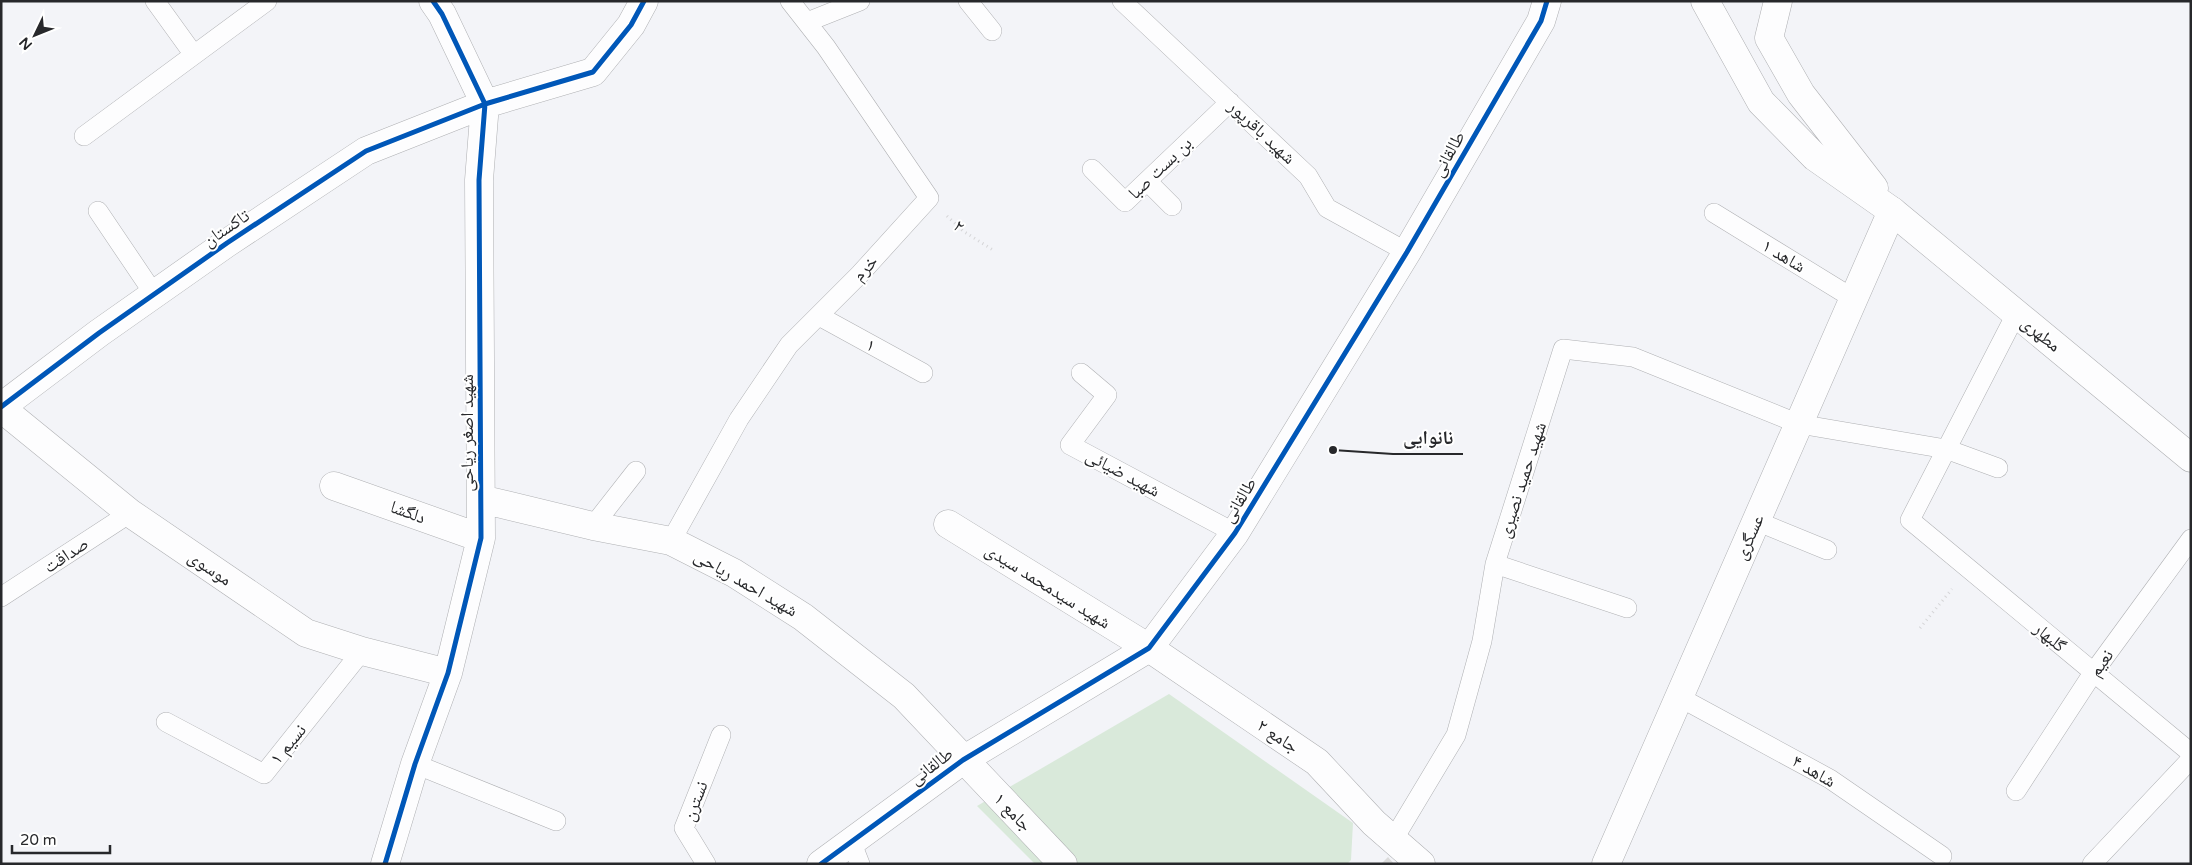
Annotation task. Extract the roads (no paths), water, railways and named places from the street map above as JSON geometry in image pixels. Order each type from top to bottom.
[{"type":"street","points":[[433,1],[442,14],[485,104]]},
{"type":"street","name":"تاکستان","points":[[1,408],[99,333],[154,294],[366,151],[485,104],[593,72],[631,24],[644,1]]},
{"type":"street","points":[[1544,11],[1566,1]]},
{"type":"street","points":[[1705,1],[1761,102],[1816,157],[1892,211]]},
{"type":"street","points":[[1778,1],[1770,38],[1774,46],[1801,94],[1892,211]]},
{"type":"street","name":"طالقانی","points":[[821,864],[856,853],[962,760],[1149,648],[1236,533],[1407,252],[1544,11]]},
{"type":"street","name":"شهید اصغر ریاحی","points":[[385,864],[415,764],[448,673],[481,538],[479,180],[485,104]]},
{"type":"street","name":"عسگری","points":[[1606,864],[1892,211]]},
{"type":"street","name":"مطهری","points":[[1892,211],[2191,458]]},
{"type":"street","name":"موسوی","points":[[1,408],[130,513],[306,633],[362,651],[448,673]]},
{"type":"street","name":"دلگشا","points":[[334,486],[481,538]]},
{"type":"street","name":"شهید احمد ریاحی","points":[[481,499],[593,526],[671,541],[734,573],[804,617],[904,696],[962,760]]},
{"type":"street","name":"شهید سیدمحمد سیدی","points":[[948,524],[1149,648]]},
{"type":"street","name":"جامع ۲","points":[[1149,648],[1317,762],[1374,823],[1421,864]]},
{"type":"street","name":"جامع ۱","points":[[962,760],[1063,864]]},
{"type":"lane","points":[[155,1],[194,55]]},
{"type":"lane","points":[[84,136],[267,1]]},
{"type":"lane","points":[[790,1],[806,22],[860,1]]},
{"type":"lane","points":[[968,1],[992,31]]},
{"type":"lane","name":"شهید باقرپور","points":[[1122,1],[1308,176],[1327,208],[1407,252]]},
{"type":"lane","name":"خرم","points":[[671,541],[739,419],[789,345],[929,198],[826,47],[806,22]]},
{"type":"lane","name":"بن بست صبا","points":[[1092,169],[1126,202],[1230,102]]},
{"type":"lane","points":[[1147,182],[1172,206]]},
{"type":"lane","points":[[98,211],[154,294]]},
{"type":"lane","name":"شاهد ۱","points":[[1714,213],[1854,299]]},
{"type":"lane","points":[[1946,449],[2016,314]]},
{"type":"lane","name":"۱","points":[[818,316],[923,373]]},
{"type":"lane","name":"شهید حمید نصیری","points":[[1393,840],[1456,735],[1482,641],[1495,564],[1563,349],[1633,357],[1799,424]]},
{"type":"lane","name":"شهید ضیائی","points":[[1081,373],[1107,395],[1070,445],[1236,533]]},
{"type":"lane","points":[[1799,424],[1946,449],[1998,468]]},
{"type":"lane","name":"گلبهار","points":[[1946,449],[1910,520],[2191,753]]},
{"type":"lane","points":[[593,526],[636,471]]},
{"type":"lane","name":"صداقت","points":[[1,597],[130,513]]},
{"type":"lane","points":[[1756,521],[1827,550]]},
{"type":"lane","name":"نعیم","points":[[2016,791],[2093,673],[2191,539]]},
{"type":"lane","points":[[1495,564],[1627,608]]},
{"type":"lane","name":"نسیم ۱","points":[[166,722],[264,774],[362,651]]},
{"type":"lane","name":"شاهد ۴","points":[[1679,697],[1830,779],[1942,856]]},
{"type":"lane","name":"نسترن","points":[[706,864],[684,828],[721,735]]},
{"type":"lane","points":[[2092,864],[2191,759]]},
{"type":"lane","points":[[415,764],[556,821]]},
{"type":"place","name":"نانوایی","points":[[1333,450]]}]
